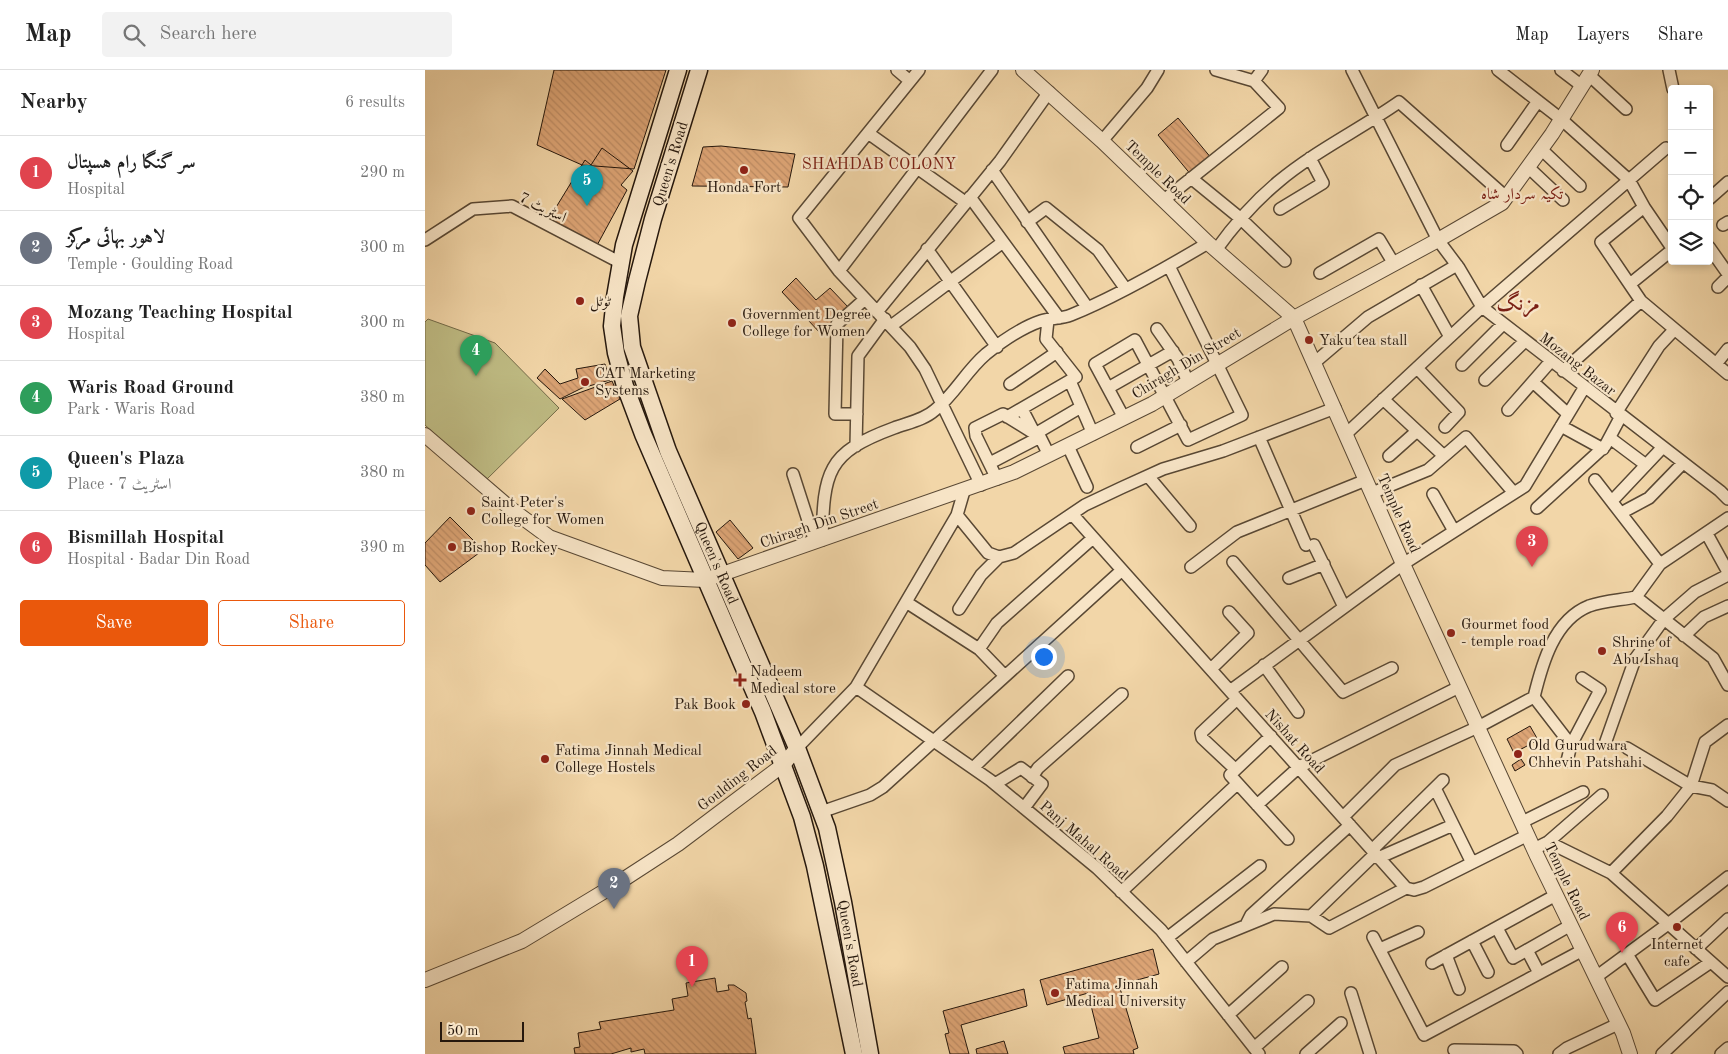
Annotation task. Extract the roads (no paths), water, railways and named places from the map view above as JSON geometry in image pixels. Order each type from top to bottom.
[{"type":"main road","name":"Queen's Road","points":[[678,70],[624,245],[612,326],[625,386],[705,580],[763,712],[802,817],[815,866],[854,1054]]},
{"type":"main road","name":"Queen's Road","points":[[699,70],[653,219],[629,316],[632,347],[668,451],[797,748],[827,828],[843,902],[870,1054]]},
{"type":"street","points":[[897,70],[910,81]]},
{"type":"street","points":[[919,70],[799,218],[839,271],[910,347],[925,369],[981,485]]},
{"type":"street","points":[[839,271],[992,70]]},
{"type":"street","name":"Temple Road","points":[[1023,70],[1102,140],[1212,246],[1294,318],[1459,687],[1618,1024],[1630,1054]]},
{"type":"street","points":[[1102,140],[1147,88],[1158,70]]},
{"type":"street","points":[[1164,200],[1279,108],[1254,81],[1216,70]]},
{"type":"street","points":[[1254,81],[1262,70]]},
{"type":"street","name":"Mozang Bazar","points":[[1352,70],[1438,240],[1457,265],[1482,307],[1728,499]]},
{"type":"street","points":[[1498,70],[1561,119],[1629,180],[1668,243]]},
{"type":"street","points":[[1561,70],[1587,77],[1626,109]]},
{"type":"street","points":[[1669,70],[1672,85]]},
{"type":"street","name":"Chiragh Din Street","points":[[705,580],[965,491],[1049,456],[1166,395],[1294,318],[1438,240],[1502,203],[1541,149],[1587,77]]},
{"type":"street","points":[[856,446],[858,356],[884,319],[927,249],[992,170],[1049,92]]},
{"type":"street","points":[[1507,145],[1538,101]]},
{"type":"street","points":[[819,541],[826,483],[833,466],[846,451],[893,428],[920,419],[941,404],[967,373],[997,347],[1033,325],[1070,316],[1212,246],[1278,182],[1310,158],[1377,118],[1399,102],[1506,197]]},
{"type":"street","points":[[868,133],[917,168],[967,199],[1003,242],[1054,319]]},
{"type":"street","points":[[1541,149],[1580,186]]},
{"type":"street","points":[[1346,434],[1482,307],[1629,180],[1668,151]]},
{"type":"street","points":[[1280,209],[1323,183],[1310,158]]},
{"type":"street","points":[[1528,167],[1563,200]]},
{"type":"street","points":[[992,170],[1087,307]]},
{"type":"street","points":[[1191,178],[1240,218],[1285,261]]},
{"type":"street","points":[[1713,195],[1728,182]]},
{"type":"street","name":"اسٹریٹ 7","points":[[425,240],[473,209],[512,206],[621,263]]},
{"type":"street","points":[[1644,207],[1601,242],[1641,301],[1728,374]]},
{"type":"street","points":[[1027,222],[1046,208],[1098,250],[1125,288]]},
{"type":"street","points":[[1320,273],[1379,239],[1393,264]]},
{"type":"street","points":[[884,319],[950,282],[1003,242]]},
{"type":"street","points":[[927,249],[997,347]]},
{"type":"street","points":[[1630,284],[1668,252]]},
{"type":"street","points":[[1713,253],[1728,276],[1718,288]]},
{"type":"street","points":[[1314,363],[1368,317],[1457,265]]},
{"type":"street","points":[[1124,418],[1095,364],[1135,340],[1166,395],[1188,440],[1242,415],[1169,266]]},
{"type":"street","points":[[1421,285],[1450,337]]},
{"type":"street","points":[[857,414],[835,414],[837,324],[865,299]]},
{"type":"street","points":[[1563,371],[1641,301]]},
{"type":"street","points":[[1007,417],[1076,377],[1046,339],[1054,319]]},
{"type":"street","points":[[1461,365],[1503,324]]},
{"type":"street","points":[[1157,329],[1173,351],[1187,382]]},
{"type":"street","points":[[1537,508],[1603,449],[1610,438],[1619,414],[1659,346],[1674,330]]},
{"type":"street","points":[[1485,380],[1525,341]]},
{"type":"street","points":[[1716,364],[1728,349]]},
{"type":"street","points":[[1108,388],[1173,351]]},
{"type":"street","points":[[1010,384],[1057,352]]},
{"type":"street","points":[[1508,410],[1551,361]]},
{"type":"street","points":[[1417,368],[1459,412],[1445,427]]},
{"type":"street","points":[[1070,381],[1093,434]]},
{"type":"street","points":[[1533,382],[1568,414]]},
{"type":"street","points":[[1235,769],[1202,738],[1201,733],[1233,695],[1264,665],[1403,564],[1525,486],[1584,388]]},
{"type":"street","points":[[1383,399],[1444,456]]},
{"type":"street","points":[[989,463],[1037,436],[1081,407]]},
{"type":"street","points":[[959,608],[981,575],[999,557],[1014,553],[1085,505],[1148,476],[1335,408]]},
{"type":"street","points":[[1022,409],[1049,456]]},
{"type":"street","points":[[997,479],[976,436],[975,428],[1003,414],[1037,436]]},
{"type":"street","points":[[1137,447],[1181,426]]},
{"type":"street","points":[[1561,426],[1603,449]]},
{"type":"street","points":[[1389,456],[1417,430]]},
{"type":"street","points":[[425,435],[511,509],[549,536],[662,578],[705,580]]},
{"type":"street","points":[[1259,437],[1291,510],[1310,545],[1324,564],[1344,607]]},
{"type":"street","points":[[1372,493],[1428,470],[1466,438],[1514,493]]},
{"type":"street","points":[[1610,438],[1645,465]]},
{"type":"street","points":[[1068,446],[1087,487]]},
{"type":"street","points":[[1612,501],[1662,448]]},
{"type":"street","points":[[1621,513],[1649,498],[1683,463]]},
{"type":"street","points":[[793,474],[819,541]]},
{"type":"street","points":[[1148,476],[1190,526]]},
{"type":"street","points":[[1191,567],[1237,532],[1366,480]]},
{"type":"street","points":[[1595,480],[1660,564]]},
{"type":"street","name":"Goulding Road","points":[[425,980],[522,941],[678,844],[783,765],[856,687],[957,515],[965,491]]},
{"type":"street","points":[[1433,494],[1454,531]]},
{"type":"street","name":"Nishat Road","points":[[1072,514],[1406,888]]},
{"type":"street","points":[[957,515],[988,553],[999,557]]},
{"type":"street","points":[[1247,924],[1251,915],[1346,821],[1395,765],[1478,727],[1534,697],[1540,672],[1551,645],[1565,624],[1589,606],[1635,597],[1660,564],[1728,518]]},
{"type":"street","points":[[1606,741],[1635,659],[1663,619],[1695,592],[1728,574],[1707,534]]},
{"type":"street","points":[[979,649],[997,623],[1093,538]]},
{"type":"street","points":[[1233,562],[1343,692],[1392,668]]},
{"type":"street","points":[[1289,578],[1324,564]]},
{"type":"street","points":[[821,812],[870,795],[883,787],[1122,570]]},
{"type":"street","points":[[1635,597],[1717,662],[1728,685]]},
{"type":"street","points":[[906,602],[979,649],[1005,676]]},
{"type":"street","points":[[1684,636],[1704,617],[1728,606]]},
{"type":"street","points":[[1211,670],[1248,633],[1229,612]]},
{"type":"street","points":[[1264,665],[1298,712]]},
{"type":"street","points":[[973,768],[1068,676]]},
{"type":"street","points":[[1567,762],[1571,745],[1600,690],[1582,678]]},
{"type":"street","name":"Panj Mahal Road","points":[[856,687],[995,784],[1097,868],[1167,938],[1256,1051]]},
{"type":"street","points":[[1257,805],[1299,767],[1459,687]]},
{"type":"street","points":[[1032,776],[1038,768],[1122,694]]},
{"type":"street","points":[[1534,697],[1571,745]]},
{"type":"street","points":[[1611,873],[1667,816],[1691,786],[1705,742],[1728,725]]},
{"type":"street","points":[[1271,736],[1229,775],[1288,839]]},
{"type":"street","points":[[1627,748],[1691,786],[1712,790],[1728,801]]},
{"type":"street","points":[[995,784],[1021,768],[1032,776],[1042,784],[1025,808]]},
{"type":"street","points":[[1121,892],[1237,784]]},
{"type":"street","points":[[1311,916],[1375,854],[1439,784],[1453,825],[1472,863]]},
{"type":"street","points":[[1522,822],[1583,792]]},
{"type":"street","points":[[1534,849],[1548,842],[1602,795]]},
{"type":"street","points":[[1375,854],[1453,825]]},
{"type":"street","points":[[1186,962],[1213,939],[1274,914],[1311,916],[1329,928],[1406,888],[1414,890],[1424,887],[1528,835]]},
{"type":"street","points":[[1548,842],[1611,873],[1728,977]]},
{"type":"street","points":[[1167,938],[1261,866]]},
{"type":"street","points":[[1596,977],[1728,877]]},
{"type":"street","points":[[1432,964],[1556,895]]},
{"type":"street","points":[[1696,949],[1728,919]]},
{"type":"street","points":[[1497,928],[1513,958],[1571,925]]},
{"type":"street","points":[[1380,949],[1418,932]]},
{"type":"street","points":[[1373,937],[1424,1035],[1583,950]]},
{"type":"street","points":[[1472,941],[1488,972]]},
{"type":"street","points":[[1527,950],[1539,973]]},
{"type":"street","points":[[1627,954],[1655,1000],[1711,962]]},
{"type":"street","points":[[1446,955],[1459,989]]},
{"type":"street","points":[[1228,1015],[1281,967]]},
{"type":"street","points":[[1662,1054],[1728,992]]},
{"type":"street","points":[[1351,993],[1370,1054]]},
{"type":"street","points":[[1256,1051],[1308,1001]]},
{"type":"street","points":[[1306,1054],[1341,1024]]},
{"type":"street","points":[[1559,1054],[1567,1048],[1618,1024]]},
{"type":"street","points":[[1721,1054],[1728,1048]]},
{"type":"street","points":[[1452,1053],[1514,1051],[1517,1054]]},
{"type":"place","name":"Honda Fort","points":[[744,170]]},
{"type":"place","name":"Queen's Plaza","points":[[587,206]]},
{"type":"place","name":"ٹوٹل","points":[[580,301]]},
{"type":"place","name":"Government Degree College for Women","points":[[732,323]]},
{"type":"place","name":"Yaku tea stall","points":[[1309,340]]},
{"type":"place","name":"Waris Road Ground","points":[[476,376]]},
{"type":"place","name":"CAT Marketing Systems","points":[[585,382]]},
{"type":"place","name":"Saint Peter's College for Women","points":[[471,511]]},
{"type":"place","name":"Bishop Rockey","points":[[452,547]]},
{"type":"place","name":"Mozang Teaching Hospital","points":[[1532,567]]},
{"type":"place","name":"Gourmet food - temple road","points":[[1451,633]]},
{"type":"place","name":"Shrine of Abu Ishaq","points":[[1602,651]]},
{"type":"place","name":"Nadeem Medical store","points":[[740,680]]},
{"type":"place","name":"Pak Book","points":[[746,704]]},
{"type":"place","name":"Old Gurudwara Chhevin Patshahi","points":[[1518,754]]},
{"type":"place","name":"Fatima Jinnah Medical College Hostels","points":[[545,759]]},
{"type":"place","name":"لاہور بہائی مرکز","points":[[614,909]]},
{"type":"place","name":"Internet cafe","points":[[1677,927]]},
{"type":"place","name":"Bismillah Hospital","points":[[1622,953]]},
{"type":"place","name":"سر گنگا رام ہسپتال","points":[[692,987]]},
{"type":"place","name":"Fatima Jinnah Medical University","points":[[1055,993]]},
{"type":"district","name":"SHAHDAB COLONY","points":[[879,163]]},
{"type":"district","name":"تکیہ سردار شاہ","points":[[1522,193]]},
{"type":"district","name":"مزنگ","points":[[1518,303]]}]
